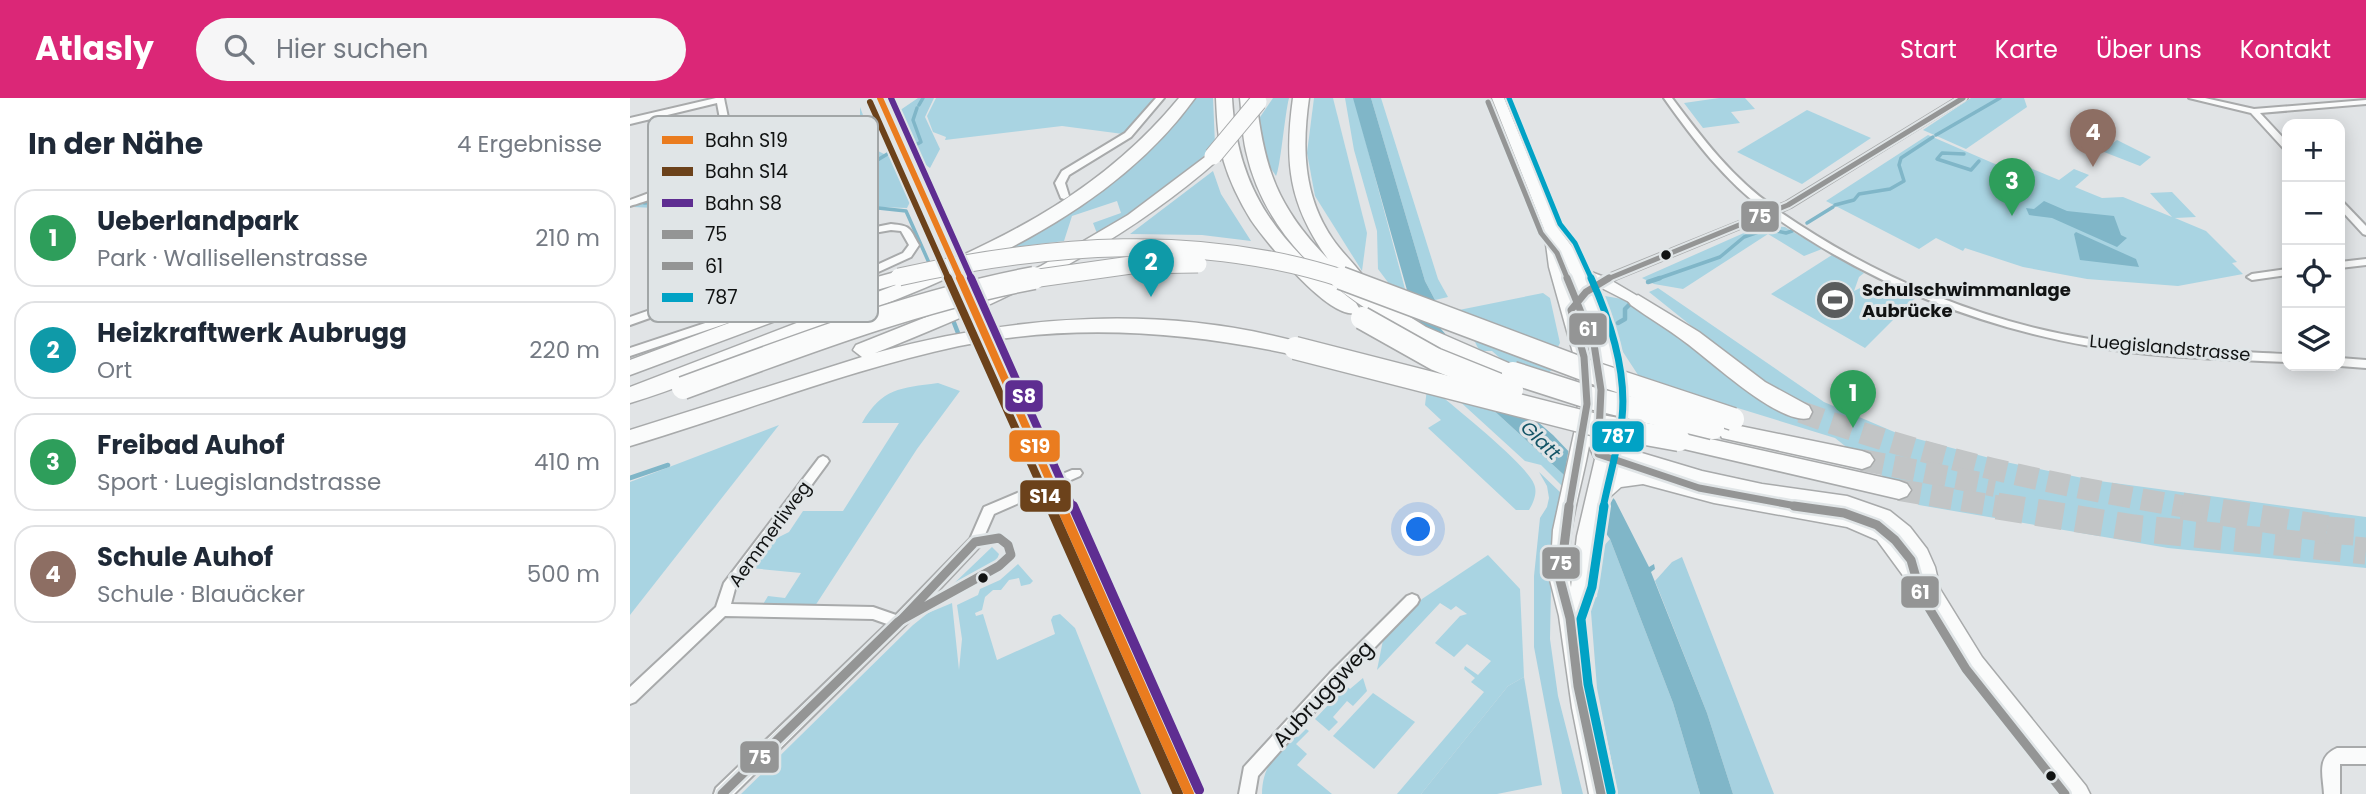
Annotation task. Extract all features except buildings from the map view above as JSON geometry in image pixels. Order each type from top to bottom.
[{"type":"highway","points":[[878,298],[1001,244],[1065,207],[1118,170],[1156,135],[1187,98]]},
{"type":"highway","points":[[1224,98],[1229,155],[1251,206],[1273,237],[1303,270],[1369,307],[1524,377],[1730,434],[1899,490]]},
{"type":"highway","points":[[1301,98],[1294,162],[1305,205],[1369,307]]},
{"type":"highway","points":[[1255,99],[1255,161],[1278,212],[1325,268],[1417,350],[1496,384],[1679,440]]},
{"type":"highway","points":[[630,436],[902,335],[1009,289],[1098,243],[1165,198],[1213,156],[1255,99]]},
{"type":"highway","points":[[878,283],[936,268],[1029,253],[1126,247],[1223,252],[1304,267],[1357,285],[1612,380],[1730,434],[1854,454]]},
{"type":"highway","points":[[878,318],[980,288],[1042,275],[1123,265],[1200,264],[1265,269],[1357,285]]},
{"type":"highway","points":[[1637,301],[1698,342],[1757,387],[1801,412]]},
{"type":"highway","points":[[630,368],[756,322]]},
{"type":"highway","points":[[630,395],[820,322]]},
{"type":"highway","points":[[630,407],[867,322]]},
{"type":"highway","points":[[630,436],[696,419],[874,360],[953,340],[1025,329],[1092,324],[1159,325],[1235,334],[1596,425],[1679,440],[1730,434]]},
{"type":"street","points":[[1064,196],[1060,183],[1065,173],[1128,135],[1160,98]]},
{"type":"street","points":[[1498,98],[1551,229],[1566,248],[1586,292],[1602,334],[1611,371],[1612,415],[1597,453],[1594,500],[1582,585],[1570,618]]},
{"type":"street","name":"Luegislandstrasse","points":[[1668,98],[1724,167],[1775,211],[1889,278],[1935,299],[2006,322],[2110,345],[2282,358]]},
{"type":"street","points":[[1570,310],[1586,292],[1602,281],[1805,197],[1963,98]]},
{"type":"street","points":[[2193,98],[2254,111],[2366,102]]},
{"type":"street","points":[[650,116],[720,99]]},
{"type":"street","points":[[2254,111],[2282,142]]},
{"type":"street","points":[[630,121],[648,117]]},
{"type":"street","points":[[630,203],[648,195]]},
{"type":"street","points":[[2345,209],[2366,232]]},
{"type":"street","points":[[878,229],[886,227],[908,230],[914,245],[912,250],[895,261],[878,268]]},
{"type":"street","points":[[1551,229],[1552,249],[1584,357],[1586,418],[1597,453],[1643,478],[1714,496],[1825,513],[1861,523],[1890,541],[1914,575],[1930,590],[1975,664],[2078,794]]},
{"type":"street","points":[[2345,264],[2366,262]]},
{"type":"street","points":[[1577,272],[1602,281],[1637,301]]},
{"type":"street","points":[[2252,277],[2282,273]]},
{"type":"street","points":[[630,321],[648,315]]},
{"type":"street","points":[[630,352],[714,322]]},
{"type":"street","points":[[2345,362],[2366,364]]},
{"type":"street","points":[[1601,794],[1578,686],[1570,618],[1560,580],[1577,468],[1597,453],[1638,461],[1704,480],[1875,511],[1899,529],[1922,559],[1931,578],[1930,590]]},
{"type":"street","name":"Aemmerliweg","points":[[630,697],[722,610],[729,587],[823,461]]},
{"type":"street","points":[[722,794],[898,622],[975,542],[989,511],[1076,473]]},
{"type":"street","points":[[1594,500],[1616,481],[1643,478]]},
{"type":"street","name":"Aubruggweg","points":[[1247,794],[1250,773],[1335,678],[1412,600]]},
{"type":"street","name":"Aemmerliweg","points":[[722,610],[873,613],[898,622]]},
{"type":"street","points":[[2332,794],[2330,761],[2337,756],[2366,756]]},
{"type":"shaded area","points":[[918,98],[934,98],[925,117],[940,149],[930,168],[919,156],[906,126],[896,113]]},
{"type":"shaded area","points":[[936,98],[1154,98],[1123,134],[1062,126],[945,140],[946,137],[933,132],[927,116]]},
{"type":"shaded area","points":[[1195,98],[1213,98],[1215,145],[1183,176],[1098,236],[1093,223],[1121,213],[1117,201],[1072,216],[1064,241],[1007,248],[1131,164],[1174,123]]},
{"type":"shaded area","points":[[1273,98],[1289,98],[1276,176],[1268,164],[1256,123]]},
{"type":"shaded area","points":[[1314,98],[1333,98],[1367,233],[1362,271],[1315,196],[1307,153]]},
{"type":"shaded area","points":[[1345,98],[1354,98],[1405,289],[1390,285],[1378,269],[1377,231],[1354,150]]},
{"type":"shaded area","points":[[1371,98],[1381,98],[1438,279],[1448,297],[1435,300],[1425,281]]},
{"type":"shaded area","points":[[1719,98],[1745,98],[1755,109],[1731,112],[1740,123],[1703,128],[1684,103]]},
{"type":"shaded area","points":[[1971,98],[2024,98],[2027,107],[1966,149],[1923,130]]},
{"type":"shaded area","points":[[1807,110],[1871,138],[1802,184],[1737,152]]},
{"type":"shaded area","points":[[1928,135],[2002,167],[2011,160],[2059,180],[2074,169],[2089,175],[2075,187],[2102,198],[2123,197],[2172,217],[2150,193],[2172,192],[2196,217],[2175,218],[2206,231],[2237,262],[2232,263],[2243,274],[2178,286],[2087,279],[2023,267],[1965,248],[1963,251],[1936,238],[1919,249],[1826,201]]},
{"type":"shaded area","points":[[2098,137],[2113,143],[2117,140],[2151,157],[2140,166],[2086,145]]},
{"type":"shaded area","points":[[878,151],[892,158],[910,202],[907,208],[878,207]]},
{"type":"shaded area","points":[[1213,171],[1221,194],[1251,241],[1202,235],[1130,234]]},
{"type":"shaded area","points":[[648,201],[648,208],[633,207]]},
{"type":"shaded area","points":[[1762,225],[1785,227],[1822,249],[1804,256],[1768,234],[1683,289],[1654,284],[1642,278]]},
{"type":"shaded area","points":[[1832,255],[1864,273],[1859,277],[1854,291],[1860,288],[1871,294],[1868,283],[1887,292],[1892,287],[1915,298],[1865,348],[1771,294]]},
{"type":"shaded area","points":[[1658,288],[1824,402],[1899,434],[2001,461],[2092,480],[2366,517],[2366,568],[2168,548],[1919,505],[1835,438],[1640,378],[1608,329],[1600,305],[1605,296],[1622,299],[1794,408],[1649,292]]},
{"type":"shaded area","points":[[1543,293],[1550,298],[1560,343],[1553,356],[1552,370],[1531,385],[1492,351],[1478,348],[1459,310]]},
{"type":"shaded area","points":[[938,383],[960,391],[917,449],[815,606],[762,606],[768,596],[785,598],[801,573],[750,568],[771,541],[789,532],[803,511],[843,511],[899,423],[862,423],[869,411],[893,392]]},
{"type":"shaded area","points":[[1427,389],[1439,394],[1476,424],[1529,475],[1535,491],[1529,510],[1516,510],[1428,428],[1441,420],[1425,405]]},
{"type":"shaded area","points":[[1456,398],[1490,407],[1564,475],[1562,486],[1541,465],[1525,461]]},
{"type":"shaded area","points":[[779,425],[630,615],[630,482]]},
{"type":"shaded area","points":[[1539,472],[1561,493],[1551,585],[1550,639],[1558,696],[1583,794],[1562,794],[1534,647],[1534,576],[1540,518],[1549,498],[1547,486]]},
{"type":"shaded area","points":[[1610,539],[1673,703],[1700,794],[1618,794],[1597,688],[1590,599],[1597,597],[1602,548]]},
{"type":"shaded area","points":[[992,547],[999,554],[991,568],[977,578],[945,592]]},
{"type":"shaded area","points":[[1488,555],[1520,589],[1524,677],[1508,686],[1421,794],[1397,794],[1484,692],[1471,682],[1475,678],[1464,669],[1465,666],[1478,675],[1491,661],[1467,644],[1454,657],[1435,643],[1460,616],[1467,614],[1456,606],[1451,610],[1440,603],[1377,670],[1383,640],[1422,599]]},
{"type":"shaded area","points":[[1682,557],[1774,794],[1733,794],[1707,713],[1655,581],[1672,562]]},
{"type":"shaded area","points":[[1018,564],[1033,581],[1021,586],[1019,578],[1009,580],[1001,590],[993,590],[985,597],[982,610],[975,613],[976,616],[983,614],[997,660],[1055,634],[1051,620],[1053,616],[1060,614],[1075,628],[1141,794],[741,794],[913,625],[928,613],[952,603],[959,670],[962,639],[957,605],[978,595],[980,589],[1000,580]]},
{"type":"shaded area","points":[[1524,677],[1542,785],[1497,794],[1421,794],[1508,686]]},
{"type":"shaded area","points":[[1363,678],[1367,691],[1353,706],[1347,701],[1333,717],[1338,722],[1329,731],[1315,719],[1346,686],[1350,689]]},
{"type":"shaded area","points":[[1373,693],[1415,722],[1374,769],[1333,736]]},
{"type":"shaded area","points":[[1306,729],[1309,731],[1296,744],[1307,754],[1297,765],[1332,794],[1262,794],[1264,776],[1276,754],[1293,734],[1298,737]]},
{"type":"water","name":"Glatt","points":[[1353,98],[1371,98],[1425,281],[1435,300],[1441,329],[1474,367],[1553,435],[1615,500],[1649,567],[1654,564],[1655,569],[1651,572],[1707,713],[1733,794],[1700,794],[1673,703],[1610,539],[1564,475],[1490,407],[1414,315]]},
{"type":"water","points":[[2044,201],[2067,211],[2114,216],[2121,235],[2127,238],[2117,247],[2052,218],[2029,215],[2026,208],[2034,209]]},
{"type":"water","points":[[2076,232],[2136,259],[2139,267],[2080,260],[2074,234]]},
{"type":"pier","points":[[1569,447],[1615,495],[1608,508],[1603,536],[1564,479]]},
{"type":"waterway","points":[[919,105],[923,98]]},
{"type":"waterway","points":[[1936,135],[2000,98]]},
{"type":"waterway","points":[[910,148],[921,142],[913,120],[917,108]]},
{"type":"waterway","points":[[1835,205],[1854,200],[1859,194],[1890,189],[1904,181],[1899,165],[1901,158],[1933,137]]},
{"type":"waterway","points":[[878,160],[889,153]]},
{"type":"waterway","points":[[1964,154],[1942,153],[1937,159],[1971,170],[1979,161]]},
{"type":"waterway","points":[[644,203],[648,203]]},
{"type":"waterway","points":[[1807,223],[1833,207]]},
{"type":"waterway","points":[[878,208],[906,211],[930,265]]},
{"type":"waterway","points":[[1654,280],[1720,257],[1744,237],[1767,229],[1786,233],[1792,231]]},
{"type":"waterway","points":[[1654,280],[1660,278]]},
{"type":"waterway","points":[[1648,282],[1654,280]]},
{"type":"waterway","points":[[1618,323],[1625,319],[1625,309],[1630,304]]},
{"type":"waterway","points":[[951,315],[958,333]]},
{"type":"waterway","points":[[630,478],[668,465]]},
{"type":"tunnel","points":[[1801,412],[1897,444],[1946,457],[2093,490],[2193,508]]},
{"type":"tunnel","points":[[1862,460],[1995,486]]},
{"type":"tunnel","points":[[1899,490],[2008,508]]},
{"type":"tunnel","points":[[1997,506],[2134,528],[2366,551]]},
{"type":"tunnel","points":[[2182,506],[2341,531]]},
{"type":"tunnel","points":[[2327,530],[2366,533]]},
{"type":"rail line","name":"S19","points":[[880,98],[1189,794]]},
{"type":"rail line","name":"S8","points":[[891,98],[1199,790]]},
{"type":"rail line","name":"S14","points":[[870,102],[876,116]]},
{"type":"rail line","name":"S14","points":[[878,120],[1178,794]]},
{"type":"transit line","name":"787","points":[[1509,98],[1560,224],[1575,243],[1602,302],[1621,370],[1622,417],[1597,538],[1592,587],[1581,619],[1588,684],[1611,792]]},
{"type":"transit line","name":"75","points":[[1601,794],[1578,686],[1570,618],[1560,580],[1563,541],[1587,404],[1584,357],[1571,310],[1586,292],[1602,281],[1788,205],[1963,98]]},
{"type":"transit line","name":"61","points":[[1488,102],[1541,233],[1557,253],[1594,344],[1601,390],[1596,447],[1598,454],[1699,488],[1760,501],[1844,513],[1877,525],[1895,540],[1911,560],[1921,595],[1966,669],[2065,794]]},
{"type":"transit line","name":"75","points":[[999,538],[1008,545],[1011,555],[999,566],[972,584],[901,620],[975,542],[999,538]]},
{"type":"transit line","name":"75","points":[[901,620],[722,794],[898,622],[901,620]]},
{"type":"place","name":"Schule Auhof","points":[[2093,167]]},
{"type":"place","name":"Freibad Auhof","points":[[2012,216]]},
{"type":"place","name":"Heizkraftwerk Aubrugg","points":[[1151,297]]},
{"type":"place","name":"Schulschwimmanlage Aubrücke","points":[[1835,300]]},
{"type":"place","name":"Ueberlandpark","points":[[1853,428]]}]
